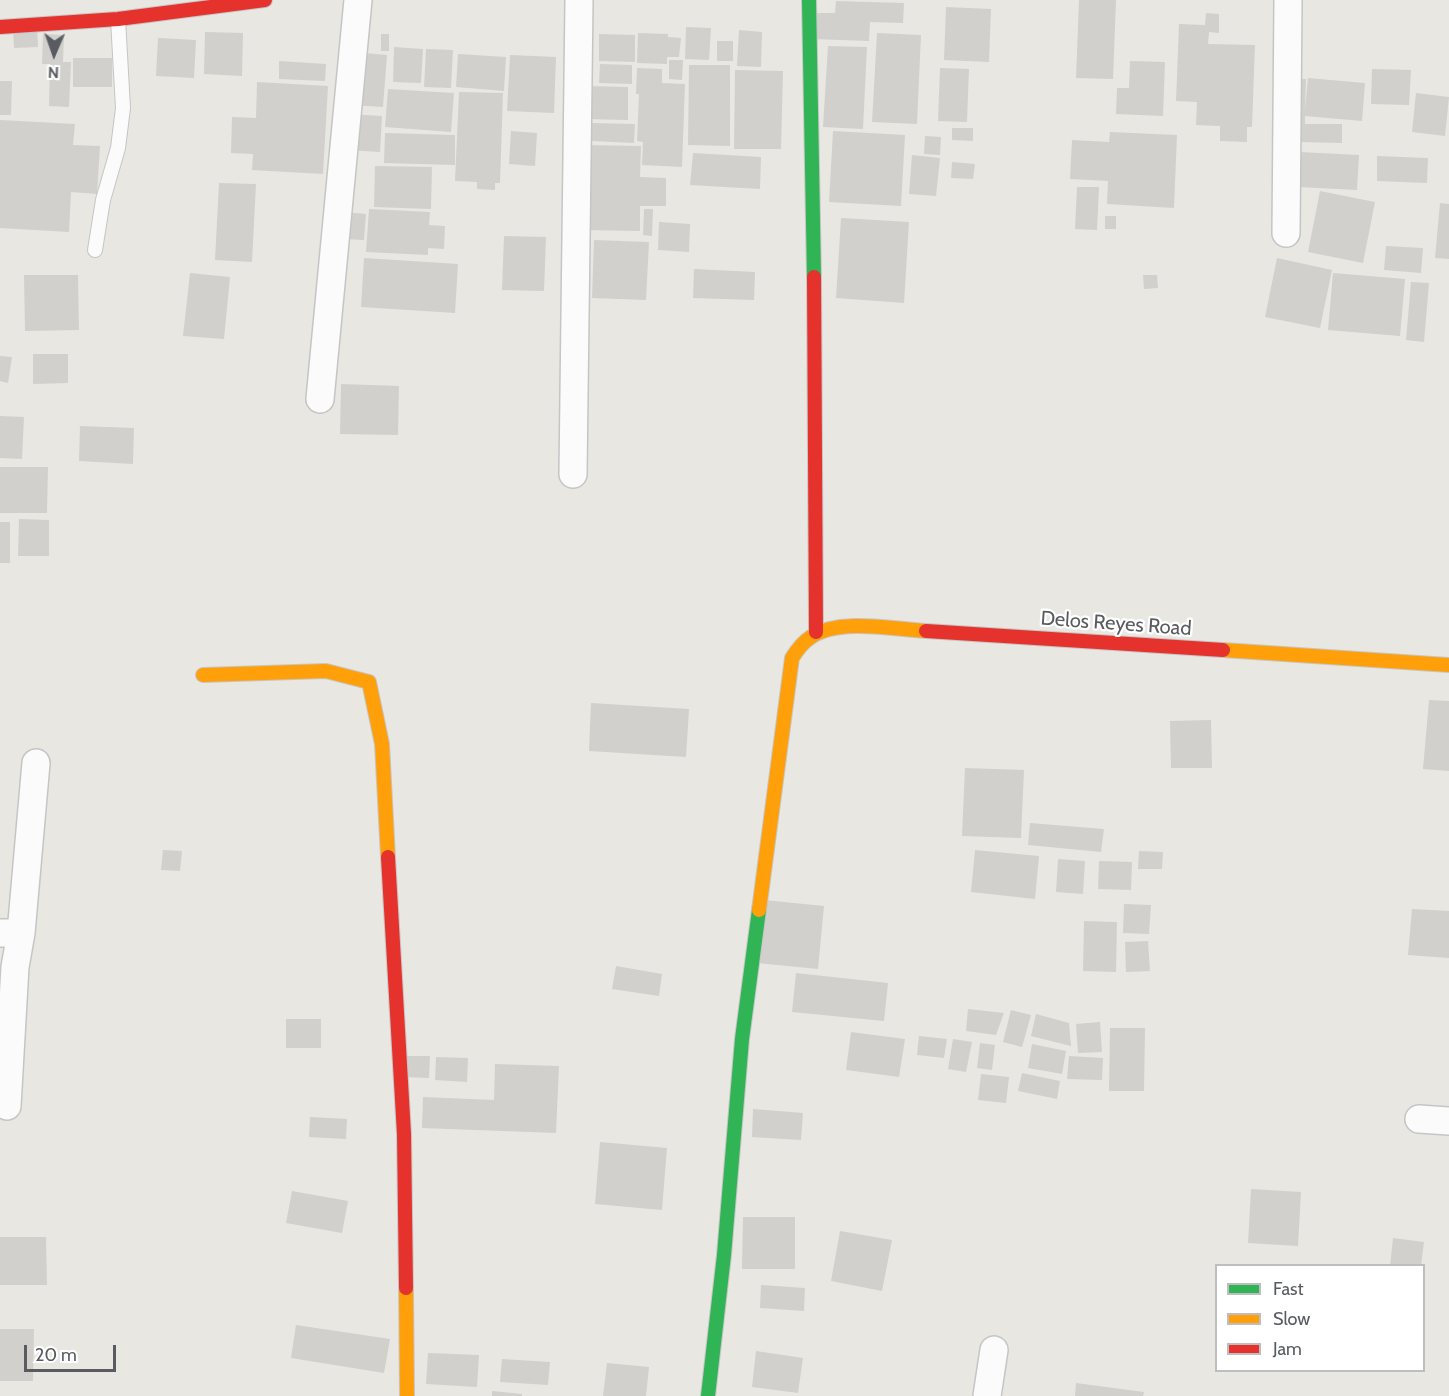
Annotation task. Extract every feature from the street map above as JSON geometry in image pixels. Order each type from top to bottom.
[{"type":"street","points":[[0,27],[118,19],[265,0]]},
{"type":"street","points":[[320,399],[358,0]]},
{"type":"street","points":[[573,474],[579,0]]},
{"type":"street","points":[[708,1396],[724,1255],[742,1039],[792,658],[804,641],[816,632],[814,212],[808,0]]},
{"type":"street","points":[[1286,232],[1288,0]]},
{"type":"street","name":"Delos Reyes Road","points":[[816,632],[843,626],[1449,665]]},
{"type":"street","points":[[203,675],[326,671],[369,682],[382,744],[404,1134],[407,1396]]},
{"type":"street","points":[[7,1106],[15,967],[10,933],[36,763]]},
{"type":"street","points":[[1419,1119],[1449,1120]]},
{"type":"street","points":[[987,1396],[994,1350]]},
{"type":"lane","points":[[95,250],[103,200],[118,148],[123,108],[118,19]]},
{"type":"building","points":[[1079,0],[1116,0],[1113,79],[1076,78]]},
{"type":"building","points":[[836,1],[904,3],[903,23],[870,22],[869,41],[812,39],[813,13],[835,13]]},
{"type":"building","points":[[946,7],[991,9],[989,62],[944,60]]},
{"type":"building","points":[[1206,13],[1219,14],[1219,33],[1209,32],[1208,44],[1255,45],[1252,127],[1247,127],[1247,142],[1220,141],[1220,126],[1196,125],[1197,102],[1176,101],[1179,24],[1205,25]]},
{"type":"building","points":[[37,27],[38,47],[14,48],[13,28]]},
{"type":"building","points":[[686,27],[711,28],[709,60],[685,59]]},
{"type":"building","points":[[739,30],[762,32],[761,67],[737,66]]},
{"type":"building","points":[[205,32],[243,33],[242,76],[204,74]]},
{"type":"building","points":[[638,33],[668,34],[668,37],[681,38],[679,57],[667,57],[667,64],[637,63]]},
{"type":"building","points":[[877,33],[921,35],[917,124],[872,122]]},
{"type":"building","points":[[43,34],[64,35],[63,62],[71,62],[69,107],[49,106],[50,64],[42,64]]},
{"type":"building","points":[[381,34],[389,34],[389,51],[381,51]]},
{"type":"building","points":[[599,34],[635,35],[635,62],[599,61]]},
{"type":"building","points":[[158,38],[196,40],[194,78],[156,76]]},
{"type":"building","points":[[717,41],[733,41],[733,61],[717,61]]},
{"type":"building","points":[[828,46],[867,47],[863,129],[823,127]]},
{"type":"building","points":[[394,47],[423,49],[421,83],[393,82]]},
{"type":"building","points":[[426,49],[453,50],[451,88],[424,87]]},
{"type":"building","points":[[354,52],[387,55],[383,107],[351,105]]},
{"type":"building","points":[[458,54],[506,57],[504,91],[456,87]]},
{"type":"building","points":[[510,55],[556,57],[554,113],[507,111]]},
{"type":"building","points":[[73,58],[112,58],[112,87],[73,87]]},
{"type":"building","points":[[669,60],[683,60],[682,80],[669,79]]},
{"type":"building","points":[[279,61],[326,64],[325,81],[279,79]]},
{"type":"building","points":[[1130,61],[1165,62],[1163,116],[1116,114],[1117,88],[1129,88]]},
{"type":"building","points":[[600,64],[632,65],[632,84],[599,83]]},
{"type":"building","points":[[689,65],[730,65],[730,146],[688,145]]},
{"type":"building","points":[[637,68],[662,69],[662,83],[685,84],[682,167],[642,165],[643,142],[637,141],[639,94],[636,94]]},
{"type":"building","points":[[940,68],[969,69],[967,122],[938,121]]},
{"type":"building","points":[[1372,69],[1411,70],[1409,105],[1371,104]]},
{"type":"building","points":[[735,70],[783,71],[781,149],[734,149]]},
{"type":"building","points":[[1291,78],[1306,79],[1305,110],[1308,78],[1365,83],[1362,121],[1305,116],[1305,124],[1342,124],[1342,143],[1299,142]]},
{"type":"building","points":[[0,81],[12,81],[11,115],[0,115]]},
{"type":"building","points":[[257,82],[328,86],[323,174],[252,170],[253,154],[231,153],[232,117],[256,118]]},
{"type":"building","points":[[585,86],[628,87],[628,120],[585,119]]},
{"type":"building","points":[[388,89],[454,93],[451,132],[385,127]]},
{"type":"building","points":[[459,92],[503,93],[500,183],[495,183],[495,190],[477,189],[477,182],[455,181]]},
{"type":"building","points":[[1416,93],[1449,97],[1445,136],[1412,132]]},
{"type":"building","points":[[348,114],[382,116],[380,152],[346,150]]},
{"type":"building","points":[[0,120],[75,124],[73,145],[100,146],[97,194],[71,192],[69,232],[0,228]]},
{"type":"building","points":[[592,123],[635,124],[634,143],[591,141]]},
{"type":"building","points":[[952,128],[973,128],[973,141],[952,140]]},
{"type":"building","points":[[511,131],[537,133],[535,166],[509,164]]},
{"type":"building","points":[[833,131],[905,135],[901,206],[829,202]]},
{"type":"building","points":[[1110,132],[1177,135],[1174,208],[1107,204],[1108,181],[1070,179],[1072,140],[1109,142]]},
{"type":"building","points":[[385,133],[455,135],[455,165],[384,163]]},
{"type":"building","points":[[925,136],[941,137],[940,155],[924,154]]},
{"type":"building","points":[[584,145],[641,146],[640,177],[666,178],[666,206],[640,206],[640,231],[582,230]]},
{"type":"building","points":[[1300,152],[1359,155],[1357,190],[1298,187]]},
{"type":"building","points":[[693,153],[761,157],[760,189],[690,185]]},
{"type":"building","points":[[912,155],[940,158],[936,196],[909,194]]},
{"type":"building","points":[[1377,156],[1428,158],[1427,183],[1377,181]]},
{"type":"building","points":[[952,162],[975,164],[973,179],[951,178]]},
{"type":"building","points":[[375,166],[432,167],[431,209],[374,207]]},
{"type":"building","points":[[219,183],[256,184],[252,262],[215,260]]},
{"type":"building","points":[[1077,187],[1099,187],[1097,230],[1075,229]]},
{"type":"building","points":[[1320,191],[1375,202],[1363,263],[1308,252]]},
{"type":"building","points":[[1440,203],[1449,204],[1449,259],[1435,258]]},
{"type":"building","points":[[369,209],[430,212],[429,225],[445,226],[444,249],[428,248],[428,255],[366,252]]},
{"type":"building","points":[[644,209],[653,209],[652,236],[643,235]]},
{"type":"building","points":[[344,212],[366,214],[364,240],[343,239]]},
{"type":"building","points":[[1105,216],[1116,216],[1116,229],[1105,229]]},
{"type":"building","points":[[841,218],[909,222],[904,303],[836,298]]},
{"type":"building","points":[[659,222],[690,224],[689,252],[658,250]]},
{"type":"building","points":[[504,236],[546,237],[544,291],[502,290]]},
{"type":"building","points":[[594,240],[649,242],[646,300],[592,298]]},
{"type":"building","points":[[1386,246],[1423,248],[1421,273],[1384,270]]},
{"type":"building","points":[[364,258],[458,264],[455,313],[361,307]]},
{"type":"building","points":[[1277,258],[1332,270],[1320,328],[1265,317]]},
{"type":"building","points":[[694,269],[755,272],[754,300],[693,298]]},
{"type":"building","points":[[190,273],[230,277],[224,339],[183,336]]},
{"type":"building","points":[[1333,273],[1405,279],[1400,336],[1328,330]]},
{"type":"building","points":[[24,275],[78,275],[79,330],[25,331]]},
{"type":"building","points":[[1143,275],[1157,275],[1158,288],[1144,289]]},
{"type":"building","points":[[1411,282],[1429,283],[1424,342],[1406,340]]},
{"type":"building","points":[[33,354],[68,354],[68,383],[33,384]]},
{"type":"building","points":[[0,356],[12,357],[8,383],[0,381]]},
{"type":"building","points":[[341,384],[399,386],[398,435],[340,434]]},
{"type":"building","points":[[0,416],[24,417],[22,459],[0,458]]},
{"type":"building","points":[[80,426],[134,428],[133,464],[79,461]]},
{"type":"building","points":[[0,467],[48,467],[47,513],[0,513]]},
{"type":"building","points":[[19,519],[49,520],[49,556],[18,556]]},
{"type":"building","points":[[0,522],[10,522],[10,563],[0,563]]},
{"type":"building","points":[[1429,700],[1449,701],[1449,771],[1423,769]]},
{"type":"building","points":[[591,703],[689,709],[686,757],[589,751]]},
{"type":"building","points":[[1211,720],[1212,768],[1171,768],[1170,721]]},
{"type":"building","points":[[965,768],[1024,770],[1021,838],[962,836]]},
{"type":"building","points":[[1030,823],[1104,829],[1101,852],[1028,845]]},
{"type":"building","points":[[163,850],[182,851],[180,871],[161,870]]},
{"type":"building","points":[[975,850],[1039,856],[1035,899],[971,892]]},
{"type":"building","points":[[1139,851],[1163,852],[1162,869],[1138,869]]},
{"type":"building","points":[[1058,859],[1085,861],[1083,894],[1056,892]]},
{"type":"building","points":[[1099,861],[1132,862],[1131,890],[1098,889]]},
{"type":"building","points":[[764,900],[824,906],[818,969],[757,963]]},
{"type":"building","points":[[1124,904],[1151,905],[1149,934],[1123,933]]},
{"type":"building","points":[[1412,909],[1449,911],[1449,958],[1408,955]]},
{"type":"building","points":[[1084,921],[1117,922],[1116,972],[1083,971]]},
{"type":"building","points":[[1148,941],[1150,971],[1126,972],[1125,942]]},
{"type":"building","points":[[616,966],[662,974],[659,996],[612,989]]},
{"type":"building","points":[[796,973],[888,983],[884,1021],[792,1012]]},
{"type":"building","points":[[968,1009],[1004,1013],[996,1035],[966,1031]]},
{"type":"building","points":[[1011,1010],[1031,1015],[1022,1047],[1003,1042]]},
{"type":"building","points":[[1036,1014],[1069,1023],[1071,1046],[1031,1036]]},
{"type":"building","points":[[286,1019],[321,1019],[321,1048],[286,1048]]},
{"type":"building","points":[[1100,1022],[1102,1052],[1078,1053],[1076,1024]]},
{"type":"building","points":[[1110,1028],[1145,1028],[1144,1091],[1109,1091]]},
{"type":"building","points":[[851,1032],[905,1039],[899,1077],[846,1070]]},
{"type":"building","points":[[919,1036],[947,1039],[944,1058],[917,1055]]},
{"type":"building","points":[[953,1039],[972,1042],[966,1072],[948,1069]]},
{"type":"building","points":[[980,1043],[995,1045],[992,1070],[977,1068]]},
{"type":"building","points":[[1032,1044],[1066,1051],[1062,1074],[1028,1068]]},
{"type":"building","points":[[405,1056],[430,1056],[429,1078],[405,1077]]},
{"type":"building","points":[[1069,1056],[1103,1058],[1102,1080],[1067,1079]]},
{"type":"building","points":[[436,1057],[468,1058],[467,1082],[435,1080]]},
{"type":"building","points":[[495,1064],[559,1066],[556,1133],[422,1128],[423,1097],[494,1100]]},
{"type":"building","points":[[1022,1073],[1060,1081],[1057,1099],[1018,1091]]},
{"type":"building","points":[[981,1074],[1009,1077],[1006,1103],[978,1100]]},
{"type":"building","points":[[753,1109],[803,1113],[801,1140],[752,1137]]},
{"type":"building","points":[[310,1117],[347,1119],[346,1139],[309,1137]]},
{"type":"building","points":[[600,1142],[667,1148],[662,1210],[595,1204]]},
{"type":"building","points":[[1251,1189],[1301,1192],[1298,1246],[1248,1243]]},
{"type":"building","points":[[292,1191],[348,1201],[342,1233],[286,1223]]},
{"type":"building","points":[[743,1217],[795,1217],[795,1269],[742,1269]]},
{"type":"building","points":[[840,1231],[892,1240],[882,1291],[831,1281]]},
{"type":"building","points":[[0,1237],[46,1237],[47,1285],[0,1285]]},
{"type":"building","points":[[1393,1238],[1424,1242],[1421,1264],[1390,1264]]},
{"type":"building","points":[[761,1285],[805,1288],[804,1311],[760,1308]]},
{"type":"building","points":[[296,1325],[390,1339],[384,1373],[291,1358]]},
{"type":"building","points":[[0,1329],[34,1329],[33,1381],[0,1381]]},
{"type":"building","points":[[756,1351],[803,1358],[798,1393],[752,1387]]},
{"type":"building","points":[[428,1353],[479,1355],[477,1387],[426,1384]]},
{"type":"building","points":[[502,1359],[550,1362],[548,1385],[500,1382]]},
{"type":"building","points":[[607,1363],[649,1367],[646,1396],[603,1396]]},
{"type":"building","points":[[1076,1383],[1144,1392],[1143,1396],[1075,1396]]},
{"type":"building","points":[[492,1391],[522,1394],[522,1396],[492,1396]]},
{"type":"traffic: fast","points":[[809,0],[814,277]]},
{"type":"traffic: fast","points":[[708,1396],[724,1255],[742,1039],[759,910]]},
{"type":"traffic: slow","points":[[759,910],[792,658],[805,641],[823,631],[836,628],[867,626],[926,631]]},
{"type":"traffic: slow","points":[[1223,650],[1449,665]]},
{"type":"traffic: slow","points":[[203,675],[326,671],[369,682],[382,744],[388,857]]},
{"type":"traffic: slow","points":[[406,1288],[407,1396]]},
{"type":"traffic: jam","points":[[0,27],[118,19],[265,0]]},
{"type":"traffic: jam","points":[[814,277],[816,632]]},
{"type":"traffic: jam","points":[[926,631],[1223,650]]},
{"type":"traffic: jam","points":[[388,857],[404,1134],[406,1288]]}]
